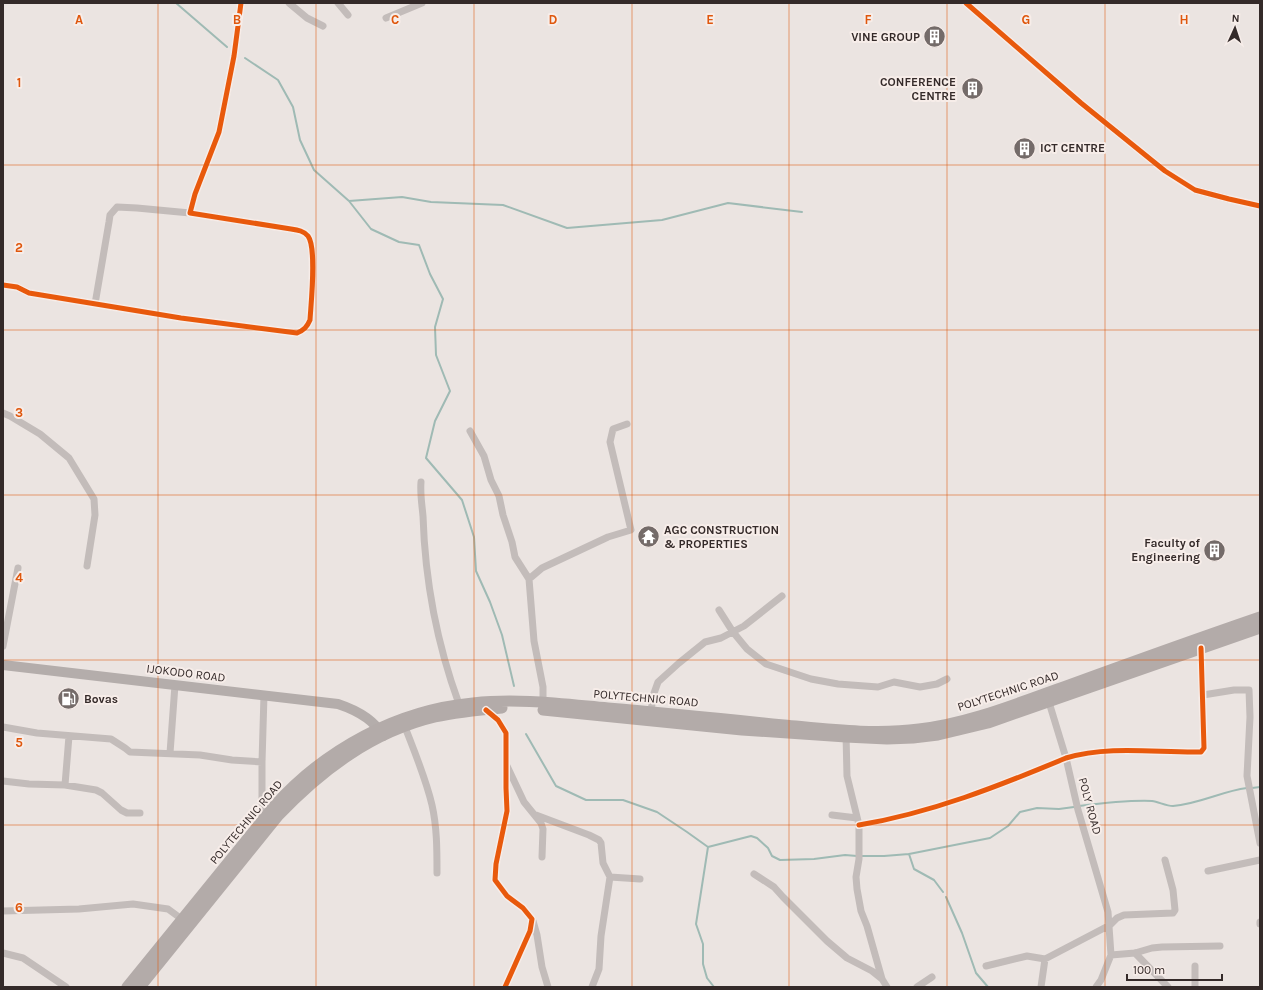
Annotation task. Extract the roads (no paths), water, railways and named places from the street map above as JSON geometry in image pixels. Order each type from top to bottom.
[{"type":"main road","name":"POLYTECHNIC ROAD","points":[[128,987],[288,791],[321,762],[341,749],[376,735],[421,713],[474,702],[511,701],[651,712],[846,733],[887,739],[938,735],[988,723],[1047,697],[1170,654],[1260,617]]},
{"type":"main road","name":"POLYTECHNIC ROAD","points":[[1170,654],[1201,648],[1260,628]]},
{"type":"main road","name":"IJOKODO ROAD","points":[[3,665],[264,694],[338,704],[355,710],[374,723],[376,735]]},
{"type":"main road","name":"POLYTECHNIC ROAD","points":[[140,987],[249,850],[278,816],[299,794],[334,764],[376,735],[436,717],[486,710],[514,708],[742,730],[846,733]]},
{"type":"street","points":[[190,213],[195,194],[219,132],[234,56],[240,3]]},
{"type":"street","points":[[289,3],[307,18],[323,26]]},
{"type":"street","points":[[338,3],[348,15]]},
{"type":"street","points":[[386,18],[422,3]]},
{"type":"street","points":[[966,3],[1081,103],[1165,171],[1195,190],[1229,200],[1260,206]]},
{"type":"street","points":[[3,285],[17,287],[29,293],[95,304],[189,319],[296,333],[303,331],[310,320],[313,262],[311,242],[308,235],[301,231],[291,229],[190,213],[117,207],[110,215],[95,304]]},
{"type":"street","points":[[3,413],[40,434],[69,458],[94,499],[95,515],[87,566]]},
{"type":"street","points":[[529,579],[542,568],[608,537],[631,530],[610,442],[613,429],[627,424]]},
{"type":"street","points":[[470,431],[484,456],[491,480],[499,496],[515,556],[529,579],[534,641],[543,688],[543,703]]},
{"type":"street","points":[[421,482],[424,549],[435,625],[449,678],[459,704]]},
{"type":"street","points":[[3,646],[18,568]]},
{"type":"street","points":[[651,712],[653,696],[658,682],[705,642],[721,638],[744,626],[782,596]]},
{"type":"street","points":[[719,610],[733,632],[747,649],[766,664],[811,679],[838,684],[878,687],[894,682],[920,687],[936,684],[947,679]]},
{"type":"street","points":[[832,815],[858,822],[887,820],[920,812],[963,798],[1066,758],[1083,753],[1203,751],[1201,648]]},
{"type":"street","points":[[170,753],[175,684]]},
{"type":"street","points":[[1202,695],[1234,690],[1249,690],[1250,717],[1247,776],[1260,843]]},
{"type":"street","points":[[262,822],[264,694]]},
{"type":"street","name":"POLY ROAD","points":[[1047,697],[1066,758],[1078,810],[1108,912],[1111,955]]},
{"type":"street","points":[[486,710],[498,720],[506,733],[506,788],[508,811],[496,859],[495,880],[507,896],[523,908],[532,919],[537,936],[542,967],[548,987]]},
{"type":"street","points":[[3,727],[37,733],[111,739],[130,752],[200,755],[232,760],[262,762]]},
{"type":"street","points":[[405,727],[424,777],[432,805],[436,832],[437,873]]},
{"type":"street","points":[[846,733],[847,776],[858,822],[859,859],[856,877],[861,911],[867,926],[882,979],[887,987]]},
{"type":"street","points":[[65,786],[69,736]]},
{"type":"street","points":[[507,764],[524,802],[541,823],[543,829],[542,857]]},
{"type":"street","points":[[3,781],[96,790],[102,793],[120,810],[127,813],[140,813]]},
{"type":"street","points":[[536,815],[599,840],[602,848],[603,863],[610,877],[601,936],[598,969],[592,987]]},
{"type":"street","points":[[986,966],[1027,956],[1045,959],[1110,925],[1117,918],[1124,915],[1173,913],[1175,910],[1173,890],[1165,860]]},
{"type":"street","points":[[1208,871],[1260,860]]},
{"type":"street","points":[[754,874],[774,886],[783,898],[827,941],[847,958],[872,971],[882,979]]},
{"type":"street","points":[[610,877],[640,879]]},
{"type":"street","points":[[3,911],[79,909],[133,904],[164,907],[171,910],[183,920]]},
{"type":"street","points":[[505,987],[530,931],[532,919]]},
{"type":"street","points":[[1096,987],[1101,980],[1111,955],[1135,953],[1152,948],[1220,946]]},
{"type":"street","points":[[3,953],[23,958],[66,987]]},
{"type":"street","points":[[1135,953],[1168,987]]},
{"type":"street","points":[[1041,987],[1045,959]]},
{"type":"street","points":[[1195,966],[1195,987]]},
{"type":"street","points":[[917,987],[932,977]]},
{"type":"waterway","points":[[176,3],[227,47]]},
{"type":"waterway","points":[[245,58],[278,80],[293,107],[300,140],[314,170],[349,201],[371,229],[399,242],[419,245],[430,274],[443,299],[435,327],[436,355],[450,391],[435,421],[426,458],[462,500],[474,537],[476,571],[490,602],[502,635],[514,686]]},
{"type":"waterway","points":[[349,201],[402,197],[431,202],[503,205],[567,228],[662,220],[728,203],[802,212]]},
{"type":"waterway","points":[[526,734],[556,786],[586,800],[623,800],[657,812],[708,847],[751,836],[757,838],[768,848],[772,856],[780,860],[814,859],[845,855],[857,856]]},
{"type":"waterway","points":[[1252,788],[1260,787]]},
{"type":"waterway","points":[[1079,806],[1143,801],[1152,801],[1173,806],[1183,805],[1247,788]]},
{"type":"waterway","points":[[861,856],[909,854],[990,838],[1008,826],[1020,812],[1037,808],[1059,809],[1074,807]]},
{"type":"waterway","points":[[708,847],[696,924],[703,944],[703,964],[707,978],[714,987]]},
{"type":"waterway","points":[[909,854],[914,869],[934,880],[943,892]]},
{"type":"waterway","points":[[946,897],[962,933],[976,973],[988,987]]},
{"type":"place","name":"VINE GROUP","points":[[935,37]]},
{"type":"place","name":"CONFERENCE CENTRE","points":[[972,89]]},
{"type":"place","name":"ICT CENTRE","points":[[1024,148]]},
{"type":"place","name":"AGC CONSTRUCTION & PROPERTIES","points":[[649,537]]},
{"type":"place","name":"Faculty of Engineering","points":[[1215,550]]},
{"type":"place","name":"Bovas","points":[[69,699]]}]
